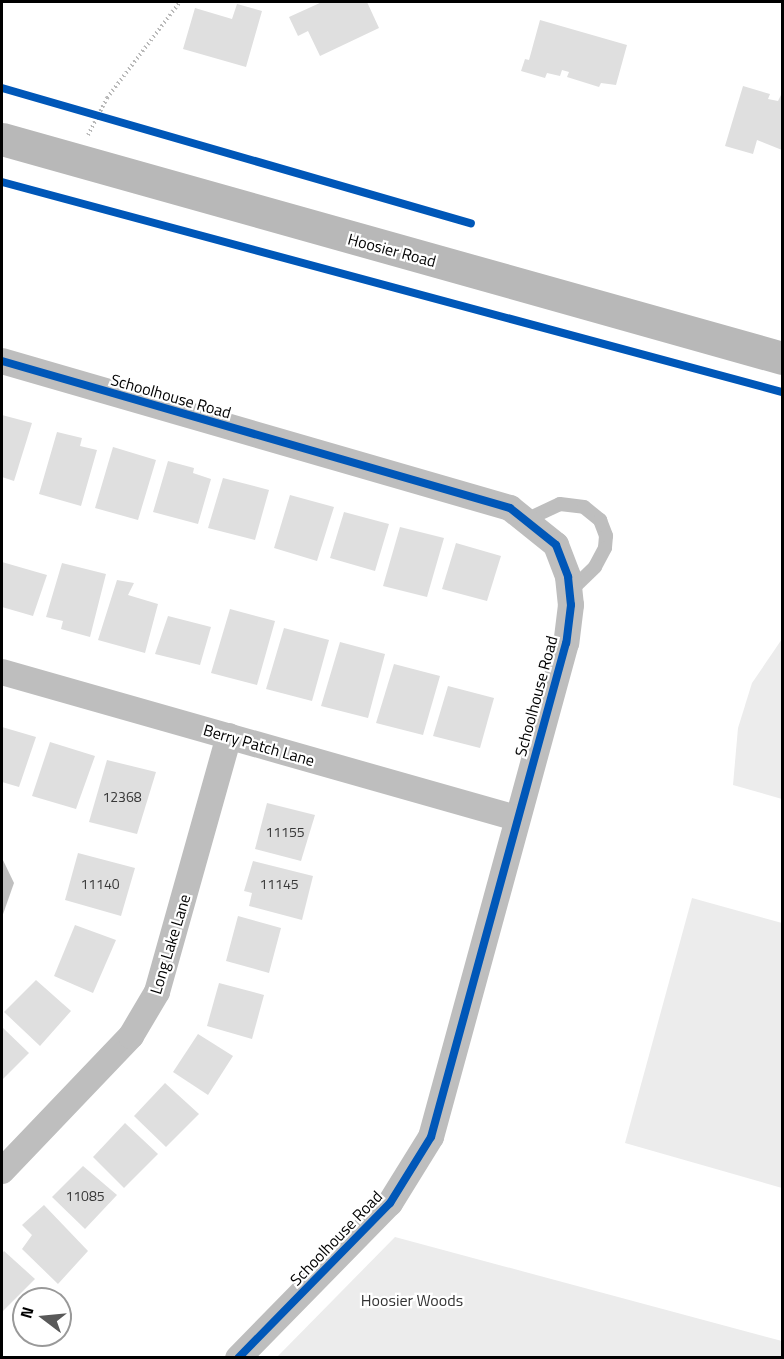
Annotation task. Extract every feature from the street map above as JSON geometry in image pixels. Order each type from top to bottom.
[{"type":"street","name":"Hoosier Road","points":[[2,139],[783,358]]},
{"type":"street","name":"Schoolhouse Road","points":[[2,361],[510,508],[528,519],[556,545],[571,590],[566,643],[516,818],[437,1120],[423,1155],[390,1203],[238,1358]]},
{"type":"street","name":"Berry Patch Lane","points":[[2,672],[516,818]]},
{"type":"street","name":"Long Lake Lane","points":[[2,1171],[131,1036],[157,992],[229,736]]},
{"type":"lane","points":[[528,519],[560,504],[584,507],[600,520],[606,536],[605,548],[595,567],[571,590]]},
{"type":"path","points":[[79,162],[96,117],[180,2]]},
{"type":"path","points":[[86,114],[107,120]]},
{"type":"green space","points":[[782,639],[782,799],[733,785],[738,728],[752,683]]},
{"type":"green space","points":[[692,898],[782,923],[782,1188],[625,1143]]},
{"type":"green space","name":"Hoosier Woods","points":[[395,1237],[782,1341],[782,1357],[277,1357]]},
{"type":"shaded area","points":[[2,858],[14,883],[2,917]]},
{"type":"building","points":[[322,2],[367,2],[379,28],[320,56],[308,31],[298,36],[289,17]]},
{"type":"building","points":[[237,4],[262,11],[246,67],[183,49],[195,8],[232,19]]},
{"type":"building","points":[[540,20],[627,45],[616,85],[601,83],[599,87],[567,77],[569,72],[562,70],[560,76],[547,73],[545,78],[521,71],[525,59],[529,60]]},
{"type":"building","points":[[743,86],[770,94],[768,99],[778,101],[782,93],[782,150],[757,140],[753,154],[725,146]]},
{"type":"building","points":[[2,415],[32,423],[14,481],[2,477]]},
{"type":"building","points":[[57,432],[82,438],[80,446],[97,450],[81,506],[39,494]]},
{"type":"building","points":[[113,447],[156,460],[138,520],[95,508]]},
{"type":"building","points":[[168,461],[194,468],[193,473],[211,479],[198,524],[153,512]]},
{"type":"building","points":[[223,478],[269,490],[255,540],[208,528]]},
{"type":"building","points":[[290,495],[334,507],[317,561],[274,548]]},
{"type":"building","points":[[344,512],[389,524],[375,571],[330,558]]},
{"type":"building","points":[[400,527],[444,538],[427,597],[383,586]]},
{"type":"building","points":[[456,543],[501,556],[487,601],[442,589]]},
{"type":"building","points":[[2,562],[47,575],[33,616],[2,607]]},
{"type":"building","points":[[62,563],[106,574],[90,637],[61,629],[63,621],[46,617]]},
{"type":"building","points":[[117,580],[134,583],[128,595],[158,604],[145,653],[98,640]]},
{"type":"building","points":[[230,609],[275,621],[257,685],[211,673]]},
{"type":"building","points":[[168,616],[211,627],[200,665],[155,654]]},
{"type":"building","points":[[284,628],[329,640],[312,701],[266,689]]},
{"type":"building","points":[[340,642],[385,654],[368,718],[321,706]]},
{"type":"building","points":[[394,664],[440,676],[423,735],[376,723]]},
{"type":"building","points":[[448,686],[494,698],[480,748],[433,736]]},
{"type":"building","points":[[2,727],[36,737],[19,787],[2,782]]},
{"type":"building","points":[[50,742],[95,756],[76,809],[32,796]]},
{"type":"building","points":[[107,760],[156,772],[137,834],[89,822]]},
{"type":"building","points":[[267,803],[315,815],[301,861],[255,849]]},
{"type":"building","points":[[78,853],[135,868],[121,916],[65,900]]},
{"type":"building","points":[[253,861],[313,876],[302,920],[249,906],[252,893],[244,891]]},
{"type":"building","points":[[238,916],[281,928],[269,973],[226,961]]},
{"type":"building","points":[[75,925],[116,940],[93,993],[54,976]]},
{"type":"building","points":[[36,980],[71,1011],[40,1046],[4,1012]]},
{"type":"building","points":[[219,983],[264,995],[252,1039],[207,1026]]},
{"type":"building","points":[[2,1027],[29,1053],[2,1080]]},
{"type":"building","points":[[198,1034],[233,1056],[208,1095],[173,1072]]},
{"type":"building","points":[[165,1083],[199,1114],[166,1147],[134,1116]]},
{"type":"building","points":[[125,1123],[158,1154],[124,1188],[93,1157]]},
{"type":"building","points":[[83,1166],[117,1195],[85,1229],[52,1197]]},
{"type":"building","points":[[44,1205],[88,1251],[58,1284],[22,1249],[32,1235],[22,1225]]},
{"type":"building","points":[[4,1251],[35,1279],[27,1287],[12,1287],[12,1302],[3,1311],[2,1254]]},
{"type":"cycle path","points":[[2,88],[471,223]]},
{"type":"cycle path","points":[[2,182],[782,392]]},
{"type":"cycle path","points":[[2,361],[510,508],[556,545],[568,577],[571,605],[566,643],[431,1137],[390,1203],[238,1358]]}]
